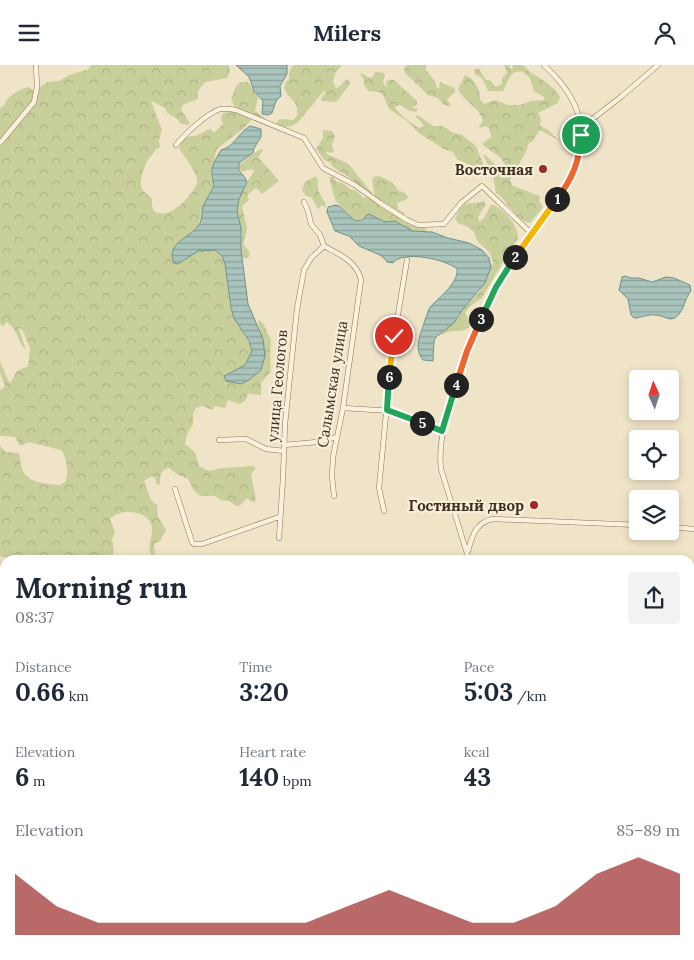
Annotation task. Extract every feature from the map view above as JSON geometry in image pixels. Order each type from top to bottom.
[{"type":"street","points":[[0,143],[34,102],[37,87],[36,65]]},
{"type":"street","points":[[468,555],[442,472],[439,454],[442,431],[467,351],[486,306],[500,279],[572,177],[579,155],[581,128],[576,107],[572,98],[555,75],[544,65]]},
{"type":"street","points":[[581,128],[622,97],[658,65]]},
{"type":"street","points":[[176,145],[192,129],[215,112],[225,109],[236,111],[304,138],[323,168],[346,179],[380,203],[415,224],[444,224],[461,203],[482,186],[531,233]]},
{"type":"street","points":[[304,202],[310,224],[320,235],[324,246]]},
{"type":"street","name":"Салымская улица","points":[[324,246],[347,259],[361,277],[361,291],[332,469],[334,496]]},
{"type":"street","name":"улица Геологов","points":[[279,537],[284,445],[302,275],[311,258],[324,246]]},
{"type":"street","points":[[384,511],[379,488],[393,344],[407,260]]},
{"type":"street","points":[[343,408],[387,410],[442,431]]},
{"type":"street","points":[[284,445],[317,442],[337,437]]},
{"type":"street","points":[[219,440],[246,439],[266,449],[284,451]]},
{"type":"street","points":[[175,489],[194,545],[202,544],[280,517]]},
{"type":"street","points":[[468,552],[472,537],[477,528],[484,521],[493,519],[629,525]]},
{"type":"street","points":[[679,528],[694,529]]},
{"type":"green space","points":[[91,65],[229,65],[230,72],[227,78],[205,82],[198,91],[198,99],[183,105],[181,110],[190,123],[188,125],[181,124],[176,118],[167,113],[165,108],[151,101],[162,130],[159,140],[160,147],[156,149],[148,160],[141,184],[144,191],[152,199],[152,207],[155,212],[160,213],[167,213],[176,208],[191,194],[197,183],[194,171],[179,148],[183,140],[210,129],[214,133],[223,124],[221,118],[223,114],[235,111],[231,99],[236,86],[241,82],[248,82],[258,97],[255,111],[266,120],[255,116],[243,129],[216,151],[211,178],[214,185],[203,207],[198,226],[174,247],[178,264],[198,251],[215,250],[222,256],[225,264],[231,309],[248,341],[252,355],[240,368],[226,374],[245,383],[260,370],[263,363],[264,348],[259,320],[263,323],[271,340],[271,371],[261,383],[261,395],[248,394],[246,400],[240,404],[228,400],[225,408],[215,406],[212,410],[203,406],[196,408],[193,414],[193,424],[187,434],[185,444],[195,452],[199,466],[209,471],[222,468],[253,466],[256,468],[251,474],[256,501],[252,502],[247,498],[239,506],[236,506],[229,501],[221,500],[215,496],[200,496],[194,491],[188,479],[169,468],[163,471],[160,477],[160,485],[156,484],[155,478],[152,476],[144,481],[151,500],[157,505],[158,517],[166,530],[160,541],[154,544],[155,555],[151,555],[149,547],[152,528],[148,519],[138,513],[126,512],[114,515],[110,519],[115,532],[112,540],[114,550],[112,555],[0,555],[0,446],[6,452],[19,453],[21,467],[25,474],[38,482],[60,485],[65,482],[67,470],[65,457],[61,450],[29,442],[20,446],[15,437],[0,436],[0,391],[5,386],[0,373],[0,361],[10,383],[17,371],[28,366],[30,348],[22,329],[19,328],[26,350],[13,328],[6,322],[3,327],[0,323],[0,108],[12,95],[21,90],[29,87],[36,93],[41,86],[48,82],[59,81],[69,75],[89,69]]},
{"type":"green space","points":[[293,65],[342,65],[335,73],[333,82],[336,88],[349,79],[350,84],[338,100],[334,102],[322,101],[321,99],[326,91],[324,91],[298,122],[282,127],[276,124],[279,120],[293,120],[297,116],[296,105],[284,89]]},
{"type":"green space","points":[[406,65],[426,65],[426,70],[435,81],[437,88],[439,89],[440,82],[454,88],[455,91],[447,100],[451,105],[444,105],[438,98],[428,95],[405,73]]},
{"type":"green space","points":[[504,65],[509,65],[511,69],[513,69],[512,65],[523,66],[552,87],[560,97],[558,103],[538,113],[541,119],[540,126],[548,130],[560,141],[539,131],[533,141],[528,144],[527,150],[510,180],[513,186],[540,196],[539,201],[543,207],[530,223],[520,218],[496,193],[493,176],[457,159],[453,152],[444,149],[420,134],[407,121],[389,109],[383,95],[379,92],[368,91],[360,74],[372,78],[375,72],[384,73],[383,82],[386,87],[388,80],[394,80],[417,101],[417,104],[412,108],[418,108],[416,112],[400,105],[396,106],[395,108],[403,117],[419,128],[424,125],[416,115],[433,126],[443,126],[452,132],[462,135],[476,146],[485,168],[488,165],[483,155],[497,166],[497,169],[508,174],[509,171],[501,158],[483,145],[491,137],[489,128],[486,126],[479,127],[483,121],[481,116],[458,89],[465,75],[472,79],[476,85],[480,99],[484,104],[495,100],[508,105],[520,105],[531,101],[544,100],[544,97],[534,91],[530,78],[523,72],[512,74],[503,91],[488,91],[482,78],[475,74],[474,71],[479,69],[486,80],[489,80],[496,87],[502,84],[502,78],[507,73]]},
{"type":"green space","points":[[323,130],[332,131],[335,136],[332,145],[334,151],[332,153],[326,152],[327,154],[347,163],[375,197],[373,177],[380,176],[393,183],[399,191],[405,193],[408,197],[397,203],[398,209],[404,213],[409,225],[425,228],[427,231],[412,231],[395,221],[385,222],[369,215],[358,221],[352,219],[335,200],[329,177],[333,177],[337,182],[343,183],[350,189],[357,191],[363,198],[369,197],[369,194],[333,167],[330,162],[324,160],[316,149],[323,138]]},
{"type":"green space","points":[[262,149],[263,151],[258,157],[279,181],[262,194],[256,188],[247,195],[249,200],[242,206],[247,229],[243,244],[250,253],[248,258],[243,258],[241,249],[242,234],[237,217],[237,205],[243,189],[254,171],[252,169],[242,171],[239,165]]},
{"type":"green space","points":[[316,176],[319,192],[326,208],[322,205],[318,209],[312,198],[305,195],[302,190],[305,182]]},
{"type":"green space","points":[[484,201],[486,204],[478,217],[479,222],[484,218],[491,205],[494,205],[510,219],[516,228],[518,238],[481,299],[470,306],[465,313],[470,322],[469,327],[462,331],[452,331],[441,335],[440,333],[458,319],[463,309],[479,292],[485,283],[493,262],[490,253],[477,241],[474,232],[458,223],[455,219],[463,205]]},
{"type":"water","points":[[236,65],[287,65],[287,74],[280,86],[281,96],[276,101],[272,113],[268,115],[262,114],[263,101],[254,91],[249,77]]},
{"type":"water","points":[[250,126],[261,129],[261,137],[253,153],[239,163],[239,170],[247,182],[239,199],[237,211],[241,228],[241,250],[248,304],[263,339],[265,356],[261,370],[241,384],[226,381],[224,376],[245,365],[252,351],[249,341],[234,318],[222,256],[215,250],[198,251],[178,264],[174,263],[172,256],[176,245],[200,223],[203,207],[214,185],[213,167],[221,150],[233,143]]},
{"type":"water","points":[[336,205],[355,221],[362,220],[369,214],[385,222],[395,221],[412,231],[432,232],[469,243],[482,250],[489,258],[491,267],[485,283],[454,323],[436,337],[433,361],[423,360],[420,355],[418,345],[420,335],[430,307],[452,284],[457,274],[457,269],[444,262],[424,257],[405,257],[393,263],[387,262],[380,255],[359,246],[349,236],[335,231],[327,212],[328,207]]},
{"type":"water","points":[[622,277],[652,282],[666,277],[674,278],[690,285],[691,291],[677,317],[668,319],[659,315],[652,315],[634,318],[631,315],[628,299],[619,290]]},
{"type":"place","name":"Восточная","points":[[543,169]]},
{"type":"place","name":"Гостиный двор","points":[[534,505]]},
{"type":"route","points":[[394,336],[387,410],[442,431],[467,351],[486,306],[500,279],[572,177],[579,155],[581,135]]}]
